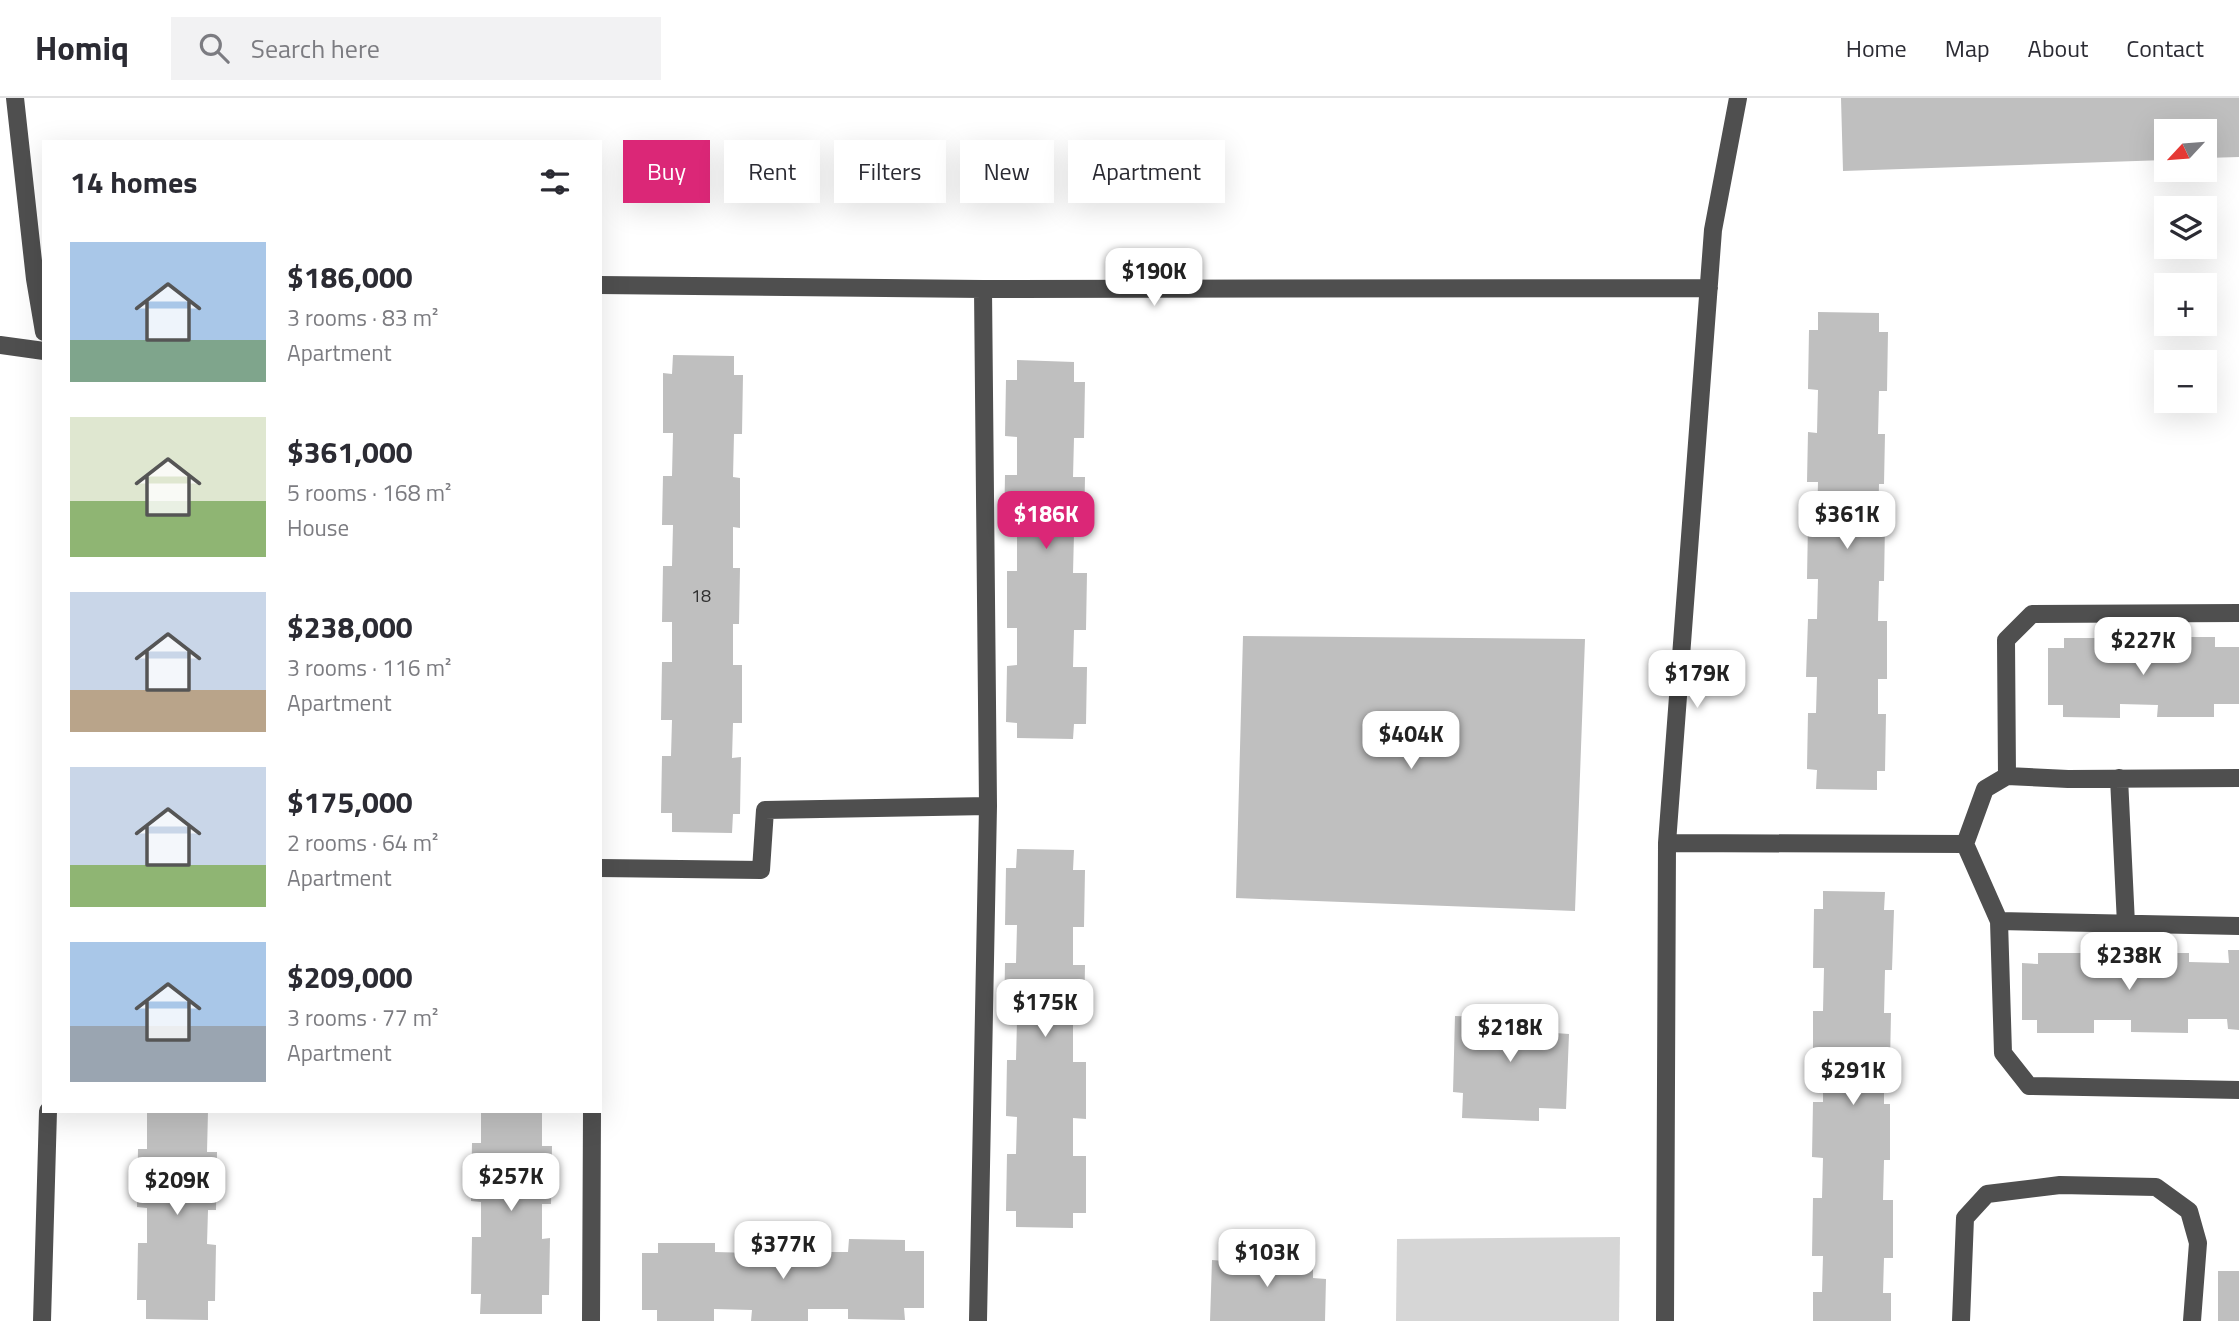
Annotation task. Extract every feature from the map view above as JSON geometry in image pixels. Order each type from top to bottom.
[{"type":"street","points":[[15,98],[42,311]]},
{"type":"street","points":[[1665,1321],[1667,843],[1713,230],[1738,98]]},
{"type":"street","points":[[602,285],[982,289],[1709,288]]},
{"type":"street","points":[[978,1321],[988,806],[982,289]]},
{"type":"street","points":[[0,345],[42,351]]},
{"type":"street","points":[[2007,776],[2006,640],[2032,614],[2239,613]]},
{"type":"street","points":[[2239,778],[2007,776],[1985,789],[1965,844],[1998,921],[2003,1053],[2029,1086],[2239,1090]]},
{"type":"street","points":[[2119,778],[2126,924]]},
{"type":"street","points":[[602,868],[761,870],[765,810],[988,806]]},
{"type":"street","points":[[1667,843],[1965,844]]},
{"type":"street","points":[[1998,921],[2239,926]]},
{"type":"street","points":[[42,1321],[48,1113]]},
{"type":"street","points":[[591,1321],[592,1113]]},
{"type":"street","points":[[1961,1321],[1965,1218],[1987,1194],[2060,1185],[2156,1187],[2189,1211],[2198,1243],[2192,1321]]},
{"type":"shaded area","points":[[1620,1237],[1619,1321],[1396,1321],[1397,1239]]},
{"type":"building","points":[[1841,98],[2239,98],[2239,157],[2217,158],[2217,119],[2154,119],[2154,160],[1843,171]]},
{"type":"building","points":[[1818,312],[1879,313],[1879,332],[1888,332],[1887,391],[1879,391],[1878,434],[1885,434],[1884,484],[1879,484],[1878,525],[1885,525],[1884,581],[1879,581],[1878,621],[1887,621],[1887,679],[1878,679],[1878,714],[1886,714],[1885,771],[1877,771],[1877,790],[1816,789],[1817,770],[1807,769],[1808,713],[1816,713],[1817,677],[1806,677],[1808,619],[1817,619],[1818,579],[1807,579],[1808,523],[1817,523],[1818,482],[1807,482],[1808,432],[1817,433],[1818,390],[1808,389],[1809,330],[1818,330]]},
{"type":"building","points":[[673,355],[734,356],[734,375],[743,375],[742,434],[734,434],[733,477],[740,478],[740,528],[733,527],[733,568],[740,568],[739,624],[733,624],[733,665],[742,665],[742,723],[733,723],[732,758],[741,757],[740,814],[733,814],[732,833],[672,832],[672,813],[661,813],[662,756],[671,756],[672,720],[661,720],[662,662],[672,662],[672,622],[662,622],[663,566],[672,566],[673,525],[662,525],[663,476],[672,476],[673,433],[663,433],[663,373],[672,374]]},
{"type":"building","points":[[1017,360],[1074,362],[1074,382],[1085,382],[1084,438],[1074,438],[1073,477],[1085,477],[1084,533],[1074,533],[1073,573],[1087,573],[1086,630],[1074,630],[1073,667],[1087,667],[1086,724],[1074,724],[1073,739],[1017,738],[1017,723],[1006,722],[1007,666],[1017,665],[1017,628],[1007,628],[1007,571],[1017,571],[1017,532],[1004,532],[1005,475],[1017,475],[1017,437],[1005,436],[1006,380],[1017,380]]},
{"type":"building","points":[[1243,636],[1585,639],[1575,911],[1236,898]]},
{"type":"building","points":[[2158,637],[2215,637],[2215,647],[2239,647],[2239,704],[2214,704],[2214,717],[2157,717],[2158,705],[2120,704],[2120,718],[2063,717],[2063,705],[2048,705],[2048,648],[2064,648],[2064,638],[2121,638],[2121,648],[2158,648]]},
{"type":"building","points":[[1017,849],[1074,850],[1073,870],[1085,870],[1084,927],[1073,927],[1073,965],[1085,965],[1084,1022],[1073,1022],[1073,1062],[1086,1062],[1086,1119],[1073,1118],[1073,1156],[1086,1156],[1086,1213],[1073,1213],[1073,1228],[1016,1227],[1016,1211],[1006,1211],[1007,1154],[1016,1154],[1017,1117],[1006,1116],[1007,1060],[1016,1060],[1017,1020],[1004,1020],[1005,963],[1016,963],[1017,925],[1005,925],[1006,868],[1016,868]]},
{"type":"building","points":[[1823,891],[1885,892],[1884,910],[1894,910],[1892,970],[1885,970],[1884,1013],[1891,1013],[1890,1063],[1884,1063],[1884,1104],[1890,1104],[1890,1160],[1884,1160],[1883,1200],[1893,1200],[1893,1258],[1884,1258],[1883,1293],[1891,1293],[1891,1321],[1813,1321],[1813,1292],[1822,1292],[1823,1256],[1812,1256],[1813,1198],[1822,1198],[1823,1158],[1812,1157],[1813,1102],[1823,1102],[1823,1061],[1813,1061],[1813,1011],[1823,1011],[1824,968],[1813,968],[1814,909],[1823,909]]},
{"type":"building","points":[[2228,950],[2239,950],[2239,1030],[2228,1029],[2227,1019],[2188,1019],[2188,1033],[2131,1032],[2131,1020],[2094,1020],[2094,1033],[2037,1033],[2037,1020],[2022,1020],[2022,963],[2038,964],[2038,953],[2095,953],[2095,963],[2132,963],[2132,953],[2189,953],[2189,962],[2229,963]]},
{"type":"building","points":[[1482,1008],[1556,1010],[1555,1033],[1569,1034],[1566,1109],[1539,1108],[1539,1121],[1462,1118],[1463,1093],[1453,1092],[1455,1016],[1482,1017]]},
{"type":"building","points":[[147,1113],[208,1113],[207,1152],[217,1152],[216,1210],[208,1210],[207,1244],[216,1245],[215,1301],[208,1301],[208,1320],[146,1319],[146,1300],[137,1300],[138,1243],[147,1243],[147,1208],[137,1207],[138,1149],[147,1149]]},
{"type":"building","points":[[481,1113],[542,1113],[542,1146],[552,1146],[551,1204],[542,1204],[542,1239],[550,1238],[549,1295],[542,1295],[542,1314],[480,1314],[481,1294],[471,1294],[472,1237],[481,1237],[481,1202],[471,1201],[472,1143],[481,1143]]},
{"type":"building","points":[[849,1239],[905,1240],[905,1251],[924,1251],[924,1308],[904,1308],[905,1320],[848,1319],[848,1309],[808,1309],[808,1321],[751,1321],[752,1310],[714,1309],[714,1321],[657,1321],[657,1310],[642,1310],[642,1253],[658,1253],[658,1243],[715,1243],[715,1252],[752,1253],[752,1242],[809,1242],[809,1252],[848,1252]]},
{"type":"building","points":[[1240,1252],[1313,1255],[1313,1278],[1326,1279],[1325,1321],[1210,1321],[1212,1260],[1239,1262]]},
{"type":"building","points":[[2218,1271],[2239,1271],[2239,1321],[2218,1321]]}]
